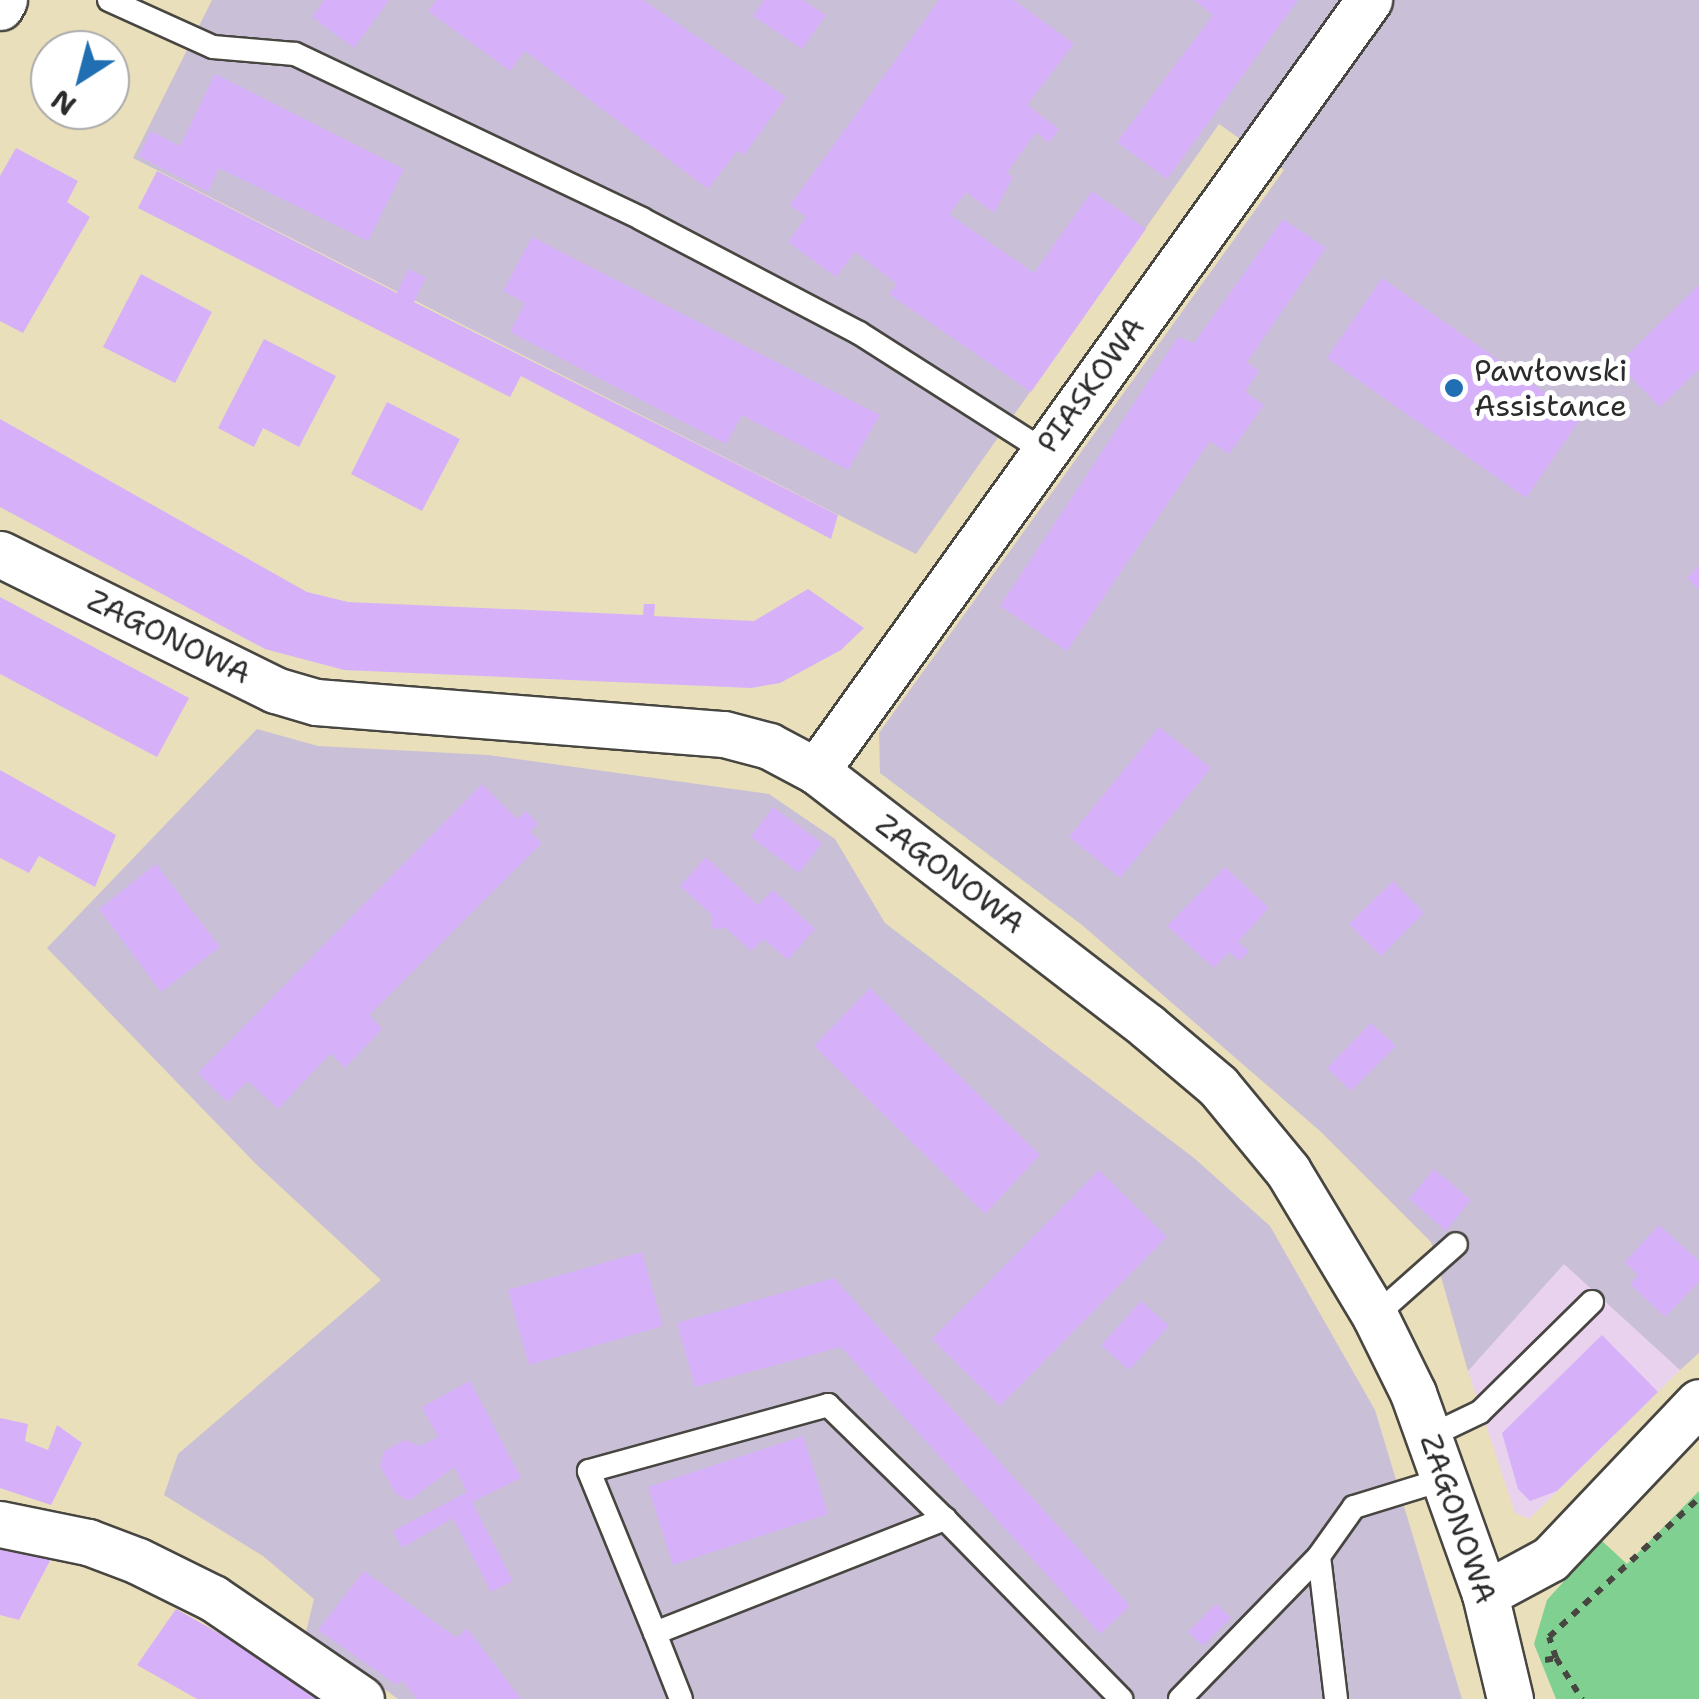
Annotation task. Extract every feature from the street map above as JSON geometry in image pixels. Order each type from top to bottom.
[{"type":"street","points":[[0,7],[4,0]]},
{"type":"street","name":"PIASKOWA","points":[[816,771],[1369,0]]},
{"type":"street","name":"ZAGONOWA","points":[[0,554],[275,690],[316,702],[724,734],[769,746],[816,771],[1218,1086],[1288,1171],[1375,1316],[1430,1436],[1485,1594],[1508,1683]]},
{"type":"street","points":[[1485,1594],[1550,1559],[1699,1402]]},
{"type":"street","points":[[0,1524],[88,1542],[153,1568],[214,1598],[361,1699]]},
{"type":"lane","points":[[110,0],[213,47],[295,54],[642,220],[859,333],[1044,451]]},
{"type":"lane","points":[[1375,1316],[1456,1244]]},
{"type":"lane","points":[[1430,1436],[1480,1412],[1592,1302]]},
{"type":"lane","points":[[680,1699],[589,1470],[828,1405],[1121,1699]]},
{"type":"lane","points":[[1180,1699],[1318,1556],[1354,1506],[1445,1480]]},
{"type":"lane","points":[[655,1633],[945,1519]]},
{"type":"lane","points":[[1318,1556],[1336,1699]]},
{"type":"path","points":[[1582,1699],[1556,1658],[1549,1637],[1699,1498]]},
{"type":"path","points":[[1508,1683],[1556,1658]]},
{"type":"shaded area","points":[[212,0],[1699,0],[1699,1353],[1680,1370],[1564,1264],[1468,1371],[1431,1242],[1320,1131],[1082,925],[880,773],[879,733],[1284,170],[1219,124],[916,554],[133,158]]},
{"type":"shaded area","points":[[257,729],[318,746],[488,755],[769,794],[835,839],[885,923],[1194,1158],[1270,1226],[1375,1410],[1462,1699],[398,1699],[306,1632],[314,1599],[263,1556],[164,1495],[178,1454],[381,1280],[256,1164],[47,948]]},
{"type":"shaded area","points":[[1564,1263],[1680,1370],[1529,1519],[1515,1513],[1468,1371]]},
{"type":"green space","points":[[1699,1491],[1699,1699],[1556,1699],[1534,1644],[1547,1600],[1601,1540],[1627,1564]]},
{"type":"building","points":[[324,0],[389,0],[354,48],[312,17]]},
{"type":"building","points":[[436,0],[643,0],[786,97],[744,155],[737,151],[708,189],[525,51],[510,71],[428,11]]},
{"type":"building","points":[[764,0],[803,0],[826,15],[802,49],[753,16]]},
{"type":"building","points":[[939,0],[1014,0],[1074,44],[1027,105],[1059,129],[1049,143],[1036,132],[1007,173],[1013,177],[994,213],[966,192],[949,214],[1034,273],[1092,191],[1146,229],[1031,392],[889,294],[897,284],[855,252],[836,277],[788,242],[806,217],[790,205]]},
{"type":"building","points":[[1194,0],[1298,0],[1167,179],[1117,142],[1213,15]]},
{"type":"building","points":[[215,74],[404,169],[368,241],[219,168],[208,192],[139,156],[151,131],[180,146]]},
{"type":"building","points":[[16,148],[78,181],[67,202],[90,217],[23,333],[0,321],[0,176]]},
{"type":"building","points":[[157,171],[397,293],[408,269],[426,277],[414,302],[838,515],[831,539],[521,376],[510,397],[138,208]]},
{"type":"building","points":[[1283,219],[1326,248],[1247,362],[1259,371],[1245,392],[1264,405],[1229,454],[1210,441],[1067,651],[1000,606],[1178,337],[1194,343]]},
{"type":"building","points":[[532,237],[880,415],[848,470],[742,415],[726,444],[510,332],[525,303],[503,291]]},
{"type":"building","points":[[141,274],[212,312],[175,383],[103,347]]},
{"type":"building","name":"Pawłowski Assistance","points":[[1382,278],[1581,418],[1526,498],[1327,358]]},
{"type":"building","points":[[1699,285],[1699,369],[1660,407],[1618,364]]},
{"type":"building","points":[[264,339],[336,376],[299,447],[263,428],[254,447],[218,428]]},
{"type":"building","points":[[387,402],[460,439],[422,511],[351,474]]},
{"type":"building","points":[[0,419],[307,592],[348,602],[643,615],[644,604],[655,604],[654,616],[754,621],[808,589],[864,628],[841,650],[780,683],[751,688],[344,670],[265,649],[0,507]]},
{"type":"building","points":[[1699,566],[1699,590],[1687,578]]},
{"type":"building","points":[[0,597],[189,698],[157,757],[0,674]]},
{"type":"building","points":[[1159,727],[1211,768],[1120,878],[1069,837]]},
{"type":"building","points":[[0,770],[116,835],[95,887],[39,856],[29,873],[0,858]]},
{"type":"building","points":[[482,784],[517,819],[526,811],[538,824],[530,832],[542,843],[369,1015],[382,1029],[345,1068],[331,1053],[278,1109],[248,1081],[227,1102],[198,1073]]},
{"type":"building","points":[[773,807],[822,843],[799,873],[751,837]]},
{"type":"building","points":[[706,857],[758,905],[773,890],[815,929],[788,960],[764,939],[751,951],[726,928],[711,929],[711,914],[680,886]]},
{"type":"building","points":[[156,864],[220,947],[161,992],[99,909]]},
{"type":"building","points":[[1225,867],[1269,908],[1238,942],[1249,951],[1240,961],[1229,952],[1214,968],[1167,926]]},
{"type":"building","points":[[1393,881],[1424,913],[1381,956],[1349,924]]},
{"type":"building","points":[[870,988],[1040,1155],[985,1214],[814,1046]]},
{"type":"building","points":[[1371,1023],[1396,1046],[1351,1091],[1327,1068]]},
{"type":"building","points":[[1434,1169],[1471,1200],[1446,1231],[1409,1199]]},
{"type":"building","points":[[1099,1170],[1167,1237],[1000,1406],[932,1339]]},
{"type":"building","points":[[1659,1225],[1699,1261],[1699,1282],[1665,1317],[1630,1284],[1638,1275],[1625,1262]]},
{"type":"building","points":[[642,1252],[663,1326],[529,1365],[508,1290]]},
{"type":"building","points":[[834,1278],[1130,1606],[1100,1634],[841,1347],[695,1387],[677,1323]]},
{"type":"building","points":[[1141,1301],[1169,1326],[1129,1370],[1101,1345]]},
{"type":"building","points":[[1602,1335],[1658,1392],[1557,1491],[1530,1501],[1518,1489],[1502,1433]]},
{"type":"building","points":[[470,1381],[521,1478],[472,1502],[513,1581],[491,1592],[453,1518],[402,1548],[393,1531],[467,1492],[454,1467],[409,1501],[396,1494],[380,1466],[384,1451],[405,1440],[420,1446],[438,1437],[422,1407]]},
{"type":"building","points":[[0,1418],[28,1424],[25,1441],[48,1450],[57,1425],[82,1443],[51,1505],[0,1488]]},
{"type":"building","points":[[803,1436],[828,1514],[673,1565],[648,1487]]},
{"type":"building","points":[[0,1546],[52,1557],[19,1620],[0,1615]]},
{"type":"building","points":[[364,1571],[457,1638],[467,1628],[521,1699],[417,1699],[402,1680],[397,1685],[318,1630]]},
{"type":"building","points":[[1216,1604],[1231,1618],[1203,1646],[1188,1632]]},
{"type":"building","points":[[176,1609],[288,1672],[323,1699],[197,1699],[137,1665]]},
{"type":"place","name":"Pawłowski Assistance","points":[[1454,388]]}]
